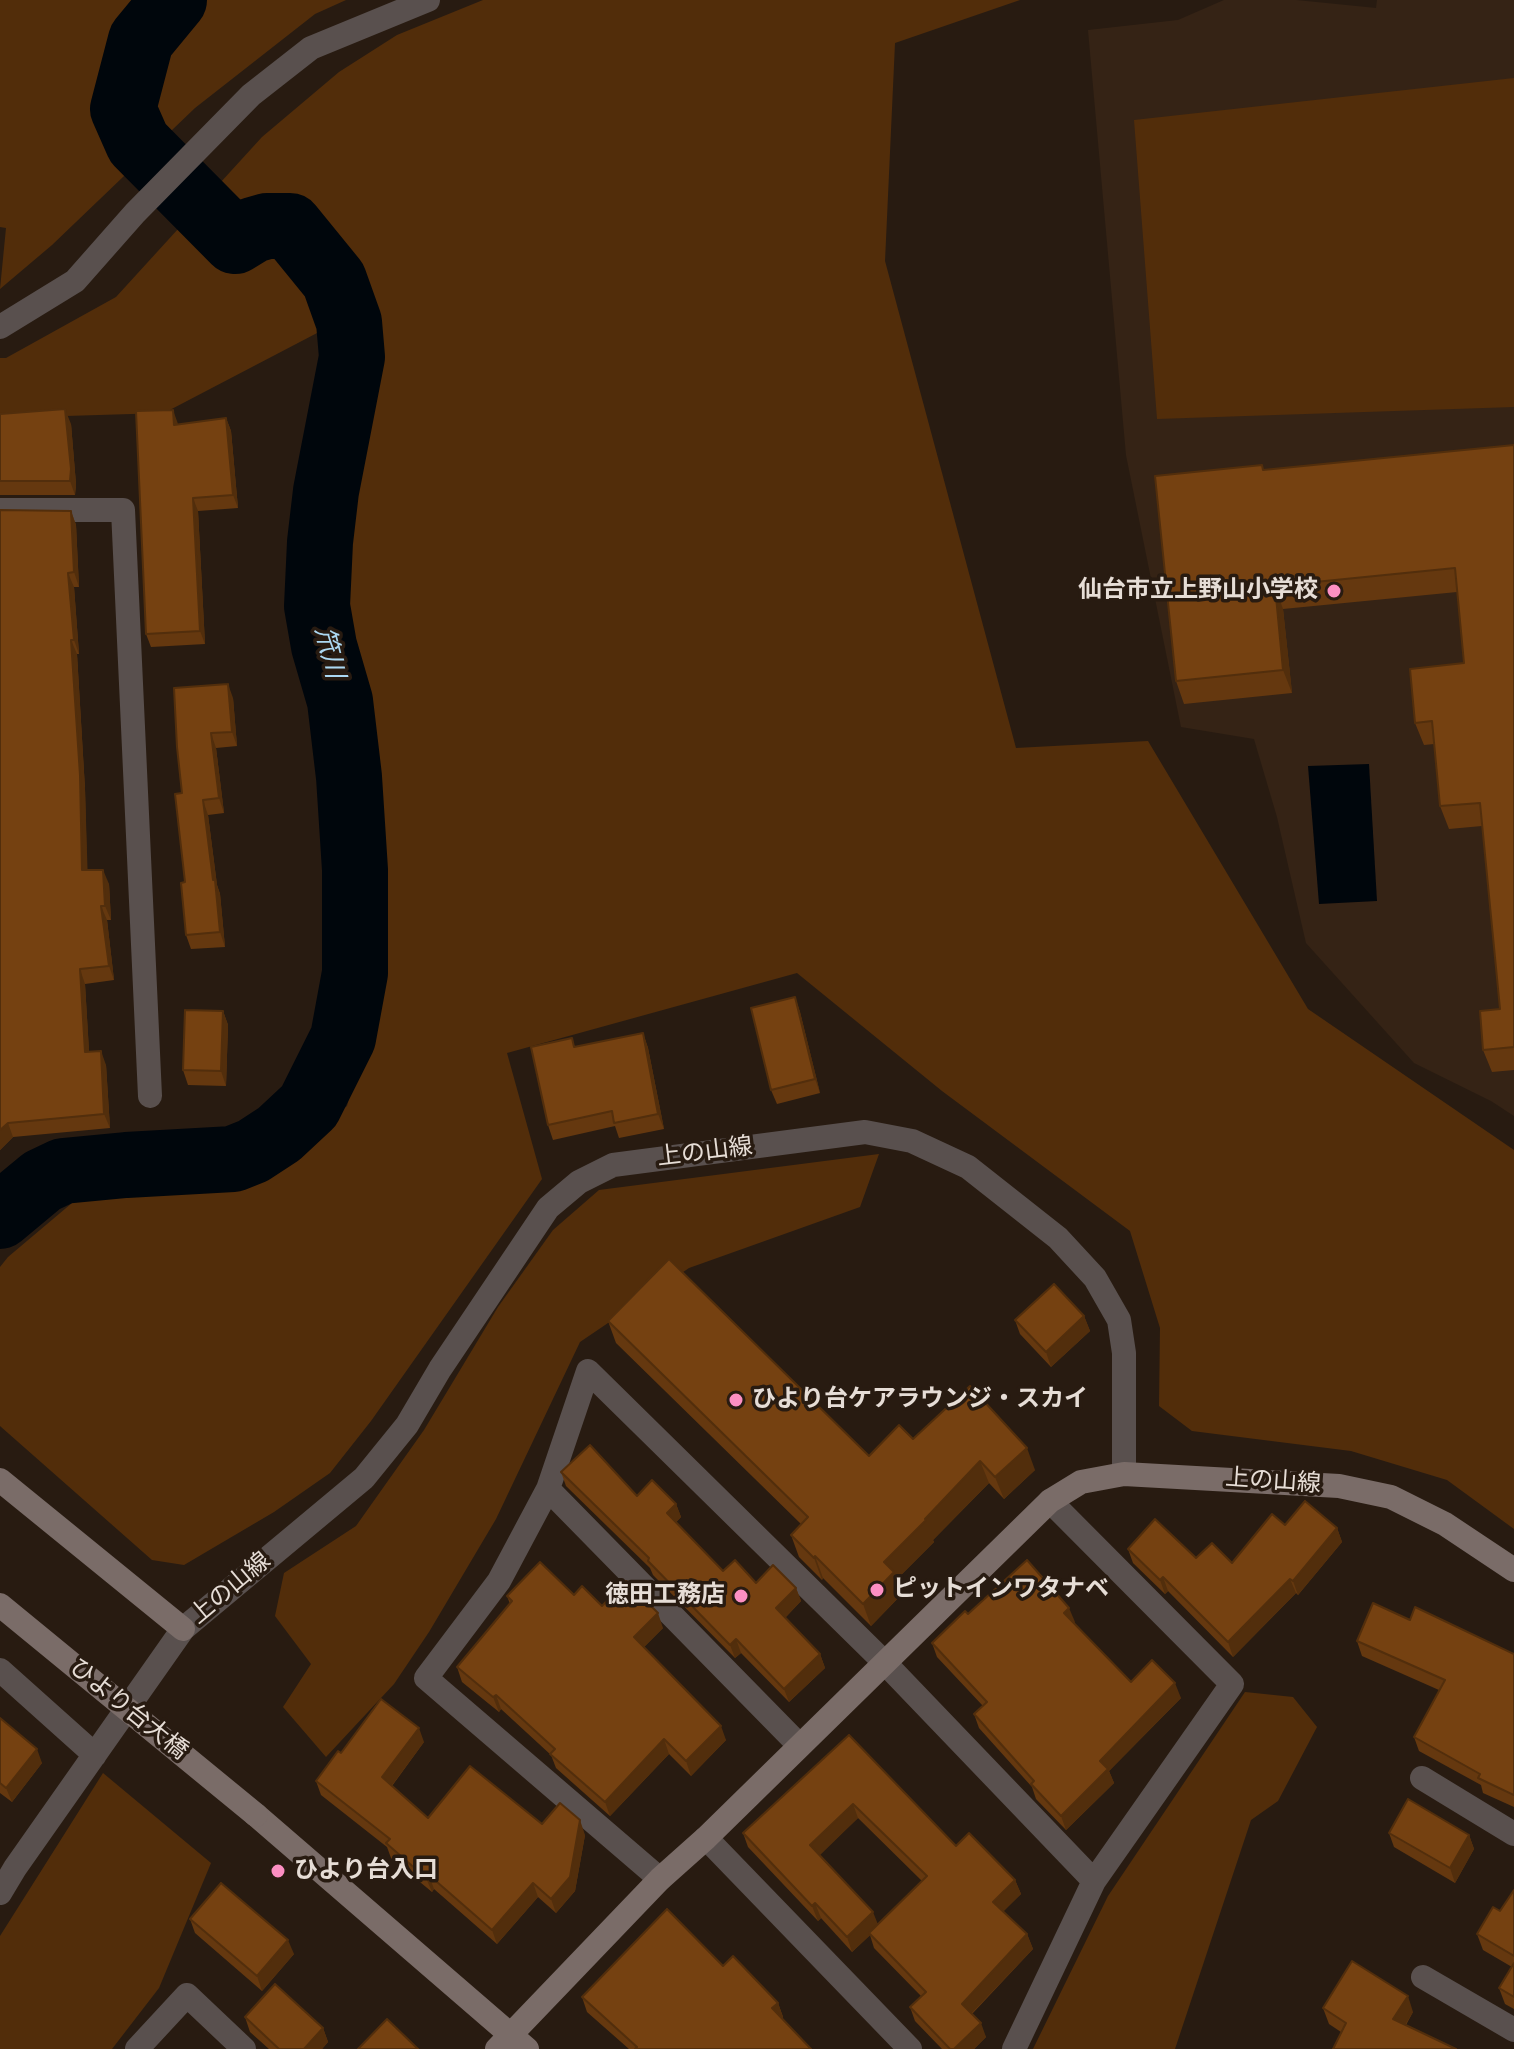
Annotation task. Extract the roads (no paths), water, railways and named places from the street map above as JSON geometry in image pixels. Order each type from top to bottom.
[{"type":"street","points":[[0,327],[75,281],[135,213],[251,95],[311,48],[428,0]]},
{"type":"street","points":[[0,510],[123,510],[150,1096]]},
{"type":"street","name":"上の山線","points":[[0,1893],[183,1629],[364,1478],[407,1425],[440,1369],[548,1208],[579,1182],[613,1165],[865,1132],[912,1141],[968,1167],[1058,1238],[1095,1278],[1119,1320],[1124,1353],[1124,1474],[1339,1486],[1391,1497],[1445,1524],[1514,1570]]},
{"type":"street","points":[[660,1879],[426,1678],[499,1581],[548,1489],[588,1371],[884,1662],[1094,1881]]},
{"type":"street","points":[[512,2044],[660,1879],[706,1838],[1050,1501],[1081,1482],[1124,1474]]},
{"type":"street","points":[[0,1480],[183,1629]]},
{"type":"street","points":[[548,1489],[799,1745]]},
{"type":"street","points":[[1014,2049],[1094,1881],[1232,1684],[1050,1501]]},
{"type":"street","name":"ひより台大橋","points":[[0,1605],[256,1815],[512,2044]]},
{"type":"street","points":[[0,1670],[95,1755]]},
{"type":"street","points":[[1422,1778],[1514,1834]]},
{"type":"street","points":[[706,1838],[910,2049]]},
{"type":"street","points":[[1423,1977],[1514,2030]]},
{"type":"street","points":[[137,2049],[187,1995],[244,2049]]},
{"type":"waterway","name":"笊川","points":[[0,1216],[42,1181],[63,1171],[233,1159],[253,1151],[279,1134],[309,1106],[343,1038],[355,973],[355,870],[349,777],[340,701],[324,646],[317,606],[326,491],[352,357],[349,322],[334,280],[290,226],[267,226],[235,241],[138,143],[123,109],[141,40],[174,0]]},
{"type":"place","name":"仙台市立上野山小学校","points":[[1334,591]]},
{"type":"place","name":"ひより台ケアラウンジ・スカイ","points":[[736,1400]]},
{"type":"place","name":"ピットインワタナベ","points":[[877,1590]]},
{"type":"place","name":"徳田工務店","points":[[741,1596]]},
{"type":"place","name":"ひより台入口","points":[[278,1871]]}]
